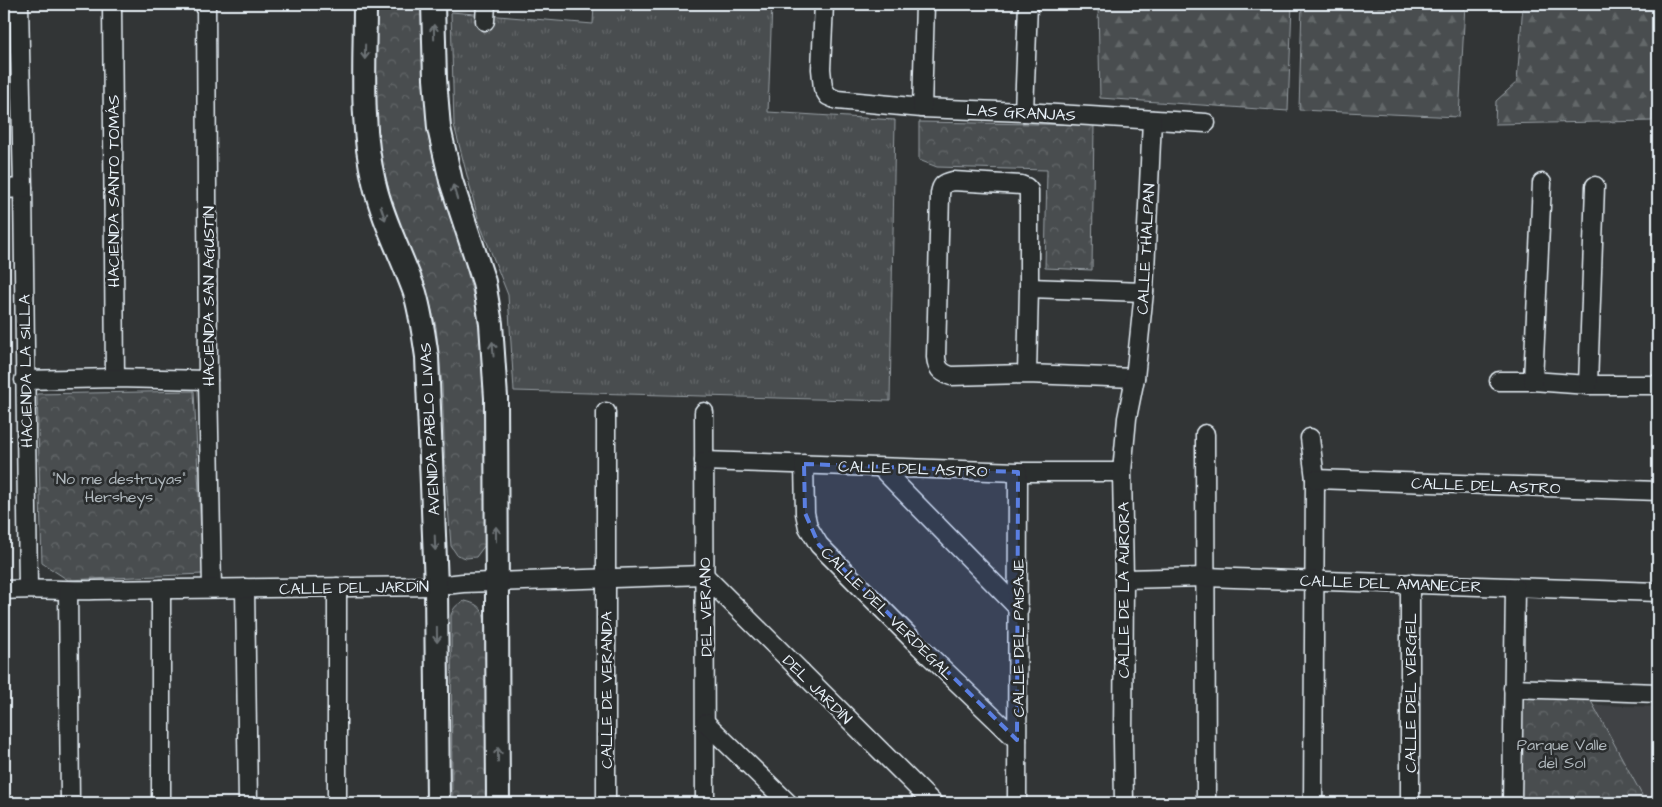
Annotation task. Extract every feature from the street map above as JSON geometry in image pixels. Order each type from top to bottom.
[{"type":"main road","name":"AVENIDA PABLO LIVAS","points":[[365,4],[364,94],[370,165],[382,212],[414,292],[424,332],[427,357],[436,586],[438,803]]},
{"type":"main road","points":[[433,4],[434,56],[439,128],[451,181],[484,282],[491,324],[496,398],[498,803]]},
{"type":"street","name":"HACIENDA LA SILLA","points":[[19,4],[28,588]]},
{"type":"street","name":"HACIENDA SANTO TOMÁS","points":[[112,4],[115,378]]},
{"type":"street","name":"HACIENDA SAN AGUSTÍN","points":[[206,4],[208,380],[212,588]]},
{"type":"street","name":"LAS GRANJAS","points":[[824,4],[821,70],[823,88],[828,96],[837,100],[922,108],[1206,123]]},
{"type":"street","points":[[922,108],[925,4]]},
{"type":"street","points":[[1024,112],[1028,4]]},
{"type":"street","name":"CALLE THALPAN","points":[[1135,378],[1144,292],[1152,120]]},
{"type":"street","points":[[1027,374],[1029,190],[1021,185],[953,181],[946,183],[941,186],[940,194],[936,357],[937,367],[942,373],[951,376],[1027,374],[1135,378]]},
{"type":"street","points":[[1533,381],[1542,183]]},
{"type":"street","points":[[1588,385],[1595,186]]},
{"type":"street","points":[[4,189],[23,188]]},
{"type":"street","points":[[1029,288],[1144,292]]},
{"type":"street","points":[[24,380],[115,378],[208,380]]},
{"type":"street","name":"CALLE DE LA AURORA","points":[[1124,803],[1122,472],[1127,418],[1135,378]]},
{"type":"street","points":[[1499,381],[1533,381],[1588,385],[1658,385]]},
{"type":"street","name":"CALLE DE VERANDA","points":[[606,412],[606,803]]},
{"type":"street","name":"DEL VERANO","points":[[704,412],[706,803]]},
{"type":"street","points":[[1205,434],[1206,803]]},
{"type":"street","points":[[1310,438],[1315,479],[1313,803]]},
{"type":"street","name":"CALLE DEL ASTRO","points":[[704,461],[1018,472],[1122,472]]},
{"type":"street","name":"CALLE DEL VERDEGAL","points":[[804,464],[805,513],[808,527],[819,545],[914,641],[1017,740]]},
{"type":"street","points":[[881,468],[1019,609]]},
{"type":"street","name":"CALLE DEL PAISAJE","points":[[1017,803],[1018,472]]},
{"type":"street","name":"CALLE DEL ASTRO","points":[[1315,479],[1658,491]]},
{"type":"street","name":"CALLE DEL JARDÍN","points":[[4,590],[28,588],[68,591],[436,586],[463,583],[704,575]]},
{"type":"street","name":"DEL JARDÍN","points":[[704,575],[933,803]]},
{"type":"street","name":"CALLE DEL AMANECER","points":[[1124,579],[1205,577],[1658,592]]},
{"type":"street","name":"CALLE DEL VERGEL","points":[[1410,584],[1410,803]]},
{"type":"street","points":[[337,587],[337,803]]},
{"type":"street","points":[[245,588],[248,803]]},
{"type":"street","points":[[1512,803],[1516,588]]},
{"type":"street","points":[[161,589],[161,803]]},
{"type":"street","points":[[68,591],[70,803]]},
{"type":"street","points":[[1513,688],[1658,693]]},
{"type":"street","points":[[706,723],[788,803]]},
{"type":"highlighted area","points":[[804,464],[1018,472],[1017,740],[819,545],[805,513]]},
{"type":"shaded area","points":[[1593,705],[1658,707],[1658,803],[1639,803],[1642,795]]},
{"type":"green space","points":[[375,4],[424,4],[430,138],[434,162],[464,259],[476,306],[481,337],[484,375],[486,539],[485,545],[476,557],[466,558],[457,555],[451,546],[442,385],[436,327],[427,291],[408,248],[391,200],[379,147]]},
{"type":"green space","points":[[594,4],[772,4],[768,112],[895,120],[890,401],[514,391],[508,295],[479,222],[454,125],[451,12],[593,24]]},
{"type":"green space","points":[[1098,4],[1292,4],[1288,111],[1100,98]]},
{"type":"green space","points":[[1302,4],[1465,4],[1459,117],[1299,110]]},
{"type":"green space","points":[[1523,4],[1658,4],[1658,50],[1652,121],[1495,124],[1496,101],[1517,82]]},
{"type":"green space","points":[[919,122],[1094,125],[1092,270],[1045,268],[1047,170],[937,167],[919,160]]},
{"type":"green space","name":"\"No me destruyas\" Hersheys","points":[[194,391],[203,574],[68,580],[42,563],[37,394]]},
{"type":"green space","points":[[465,601],[476,605],[482,611],[485,620],[487,803],[452,803],[451,615],[456,606]]},
{"type":"green space","name":"Parque Valle del Sol","points":[[1513,688],[1585,690],[1642,795],[1639,803],[1512,803]]}]
